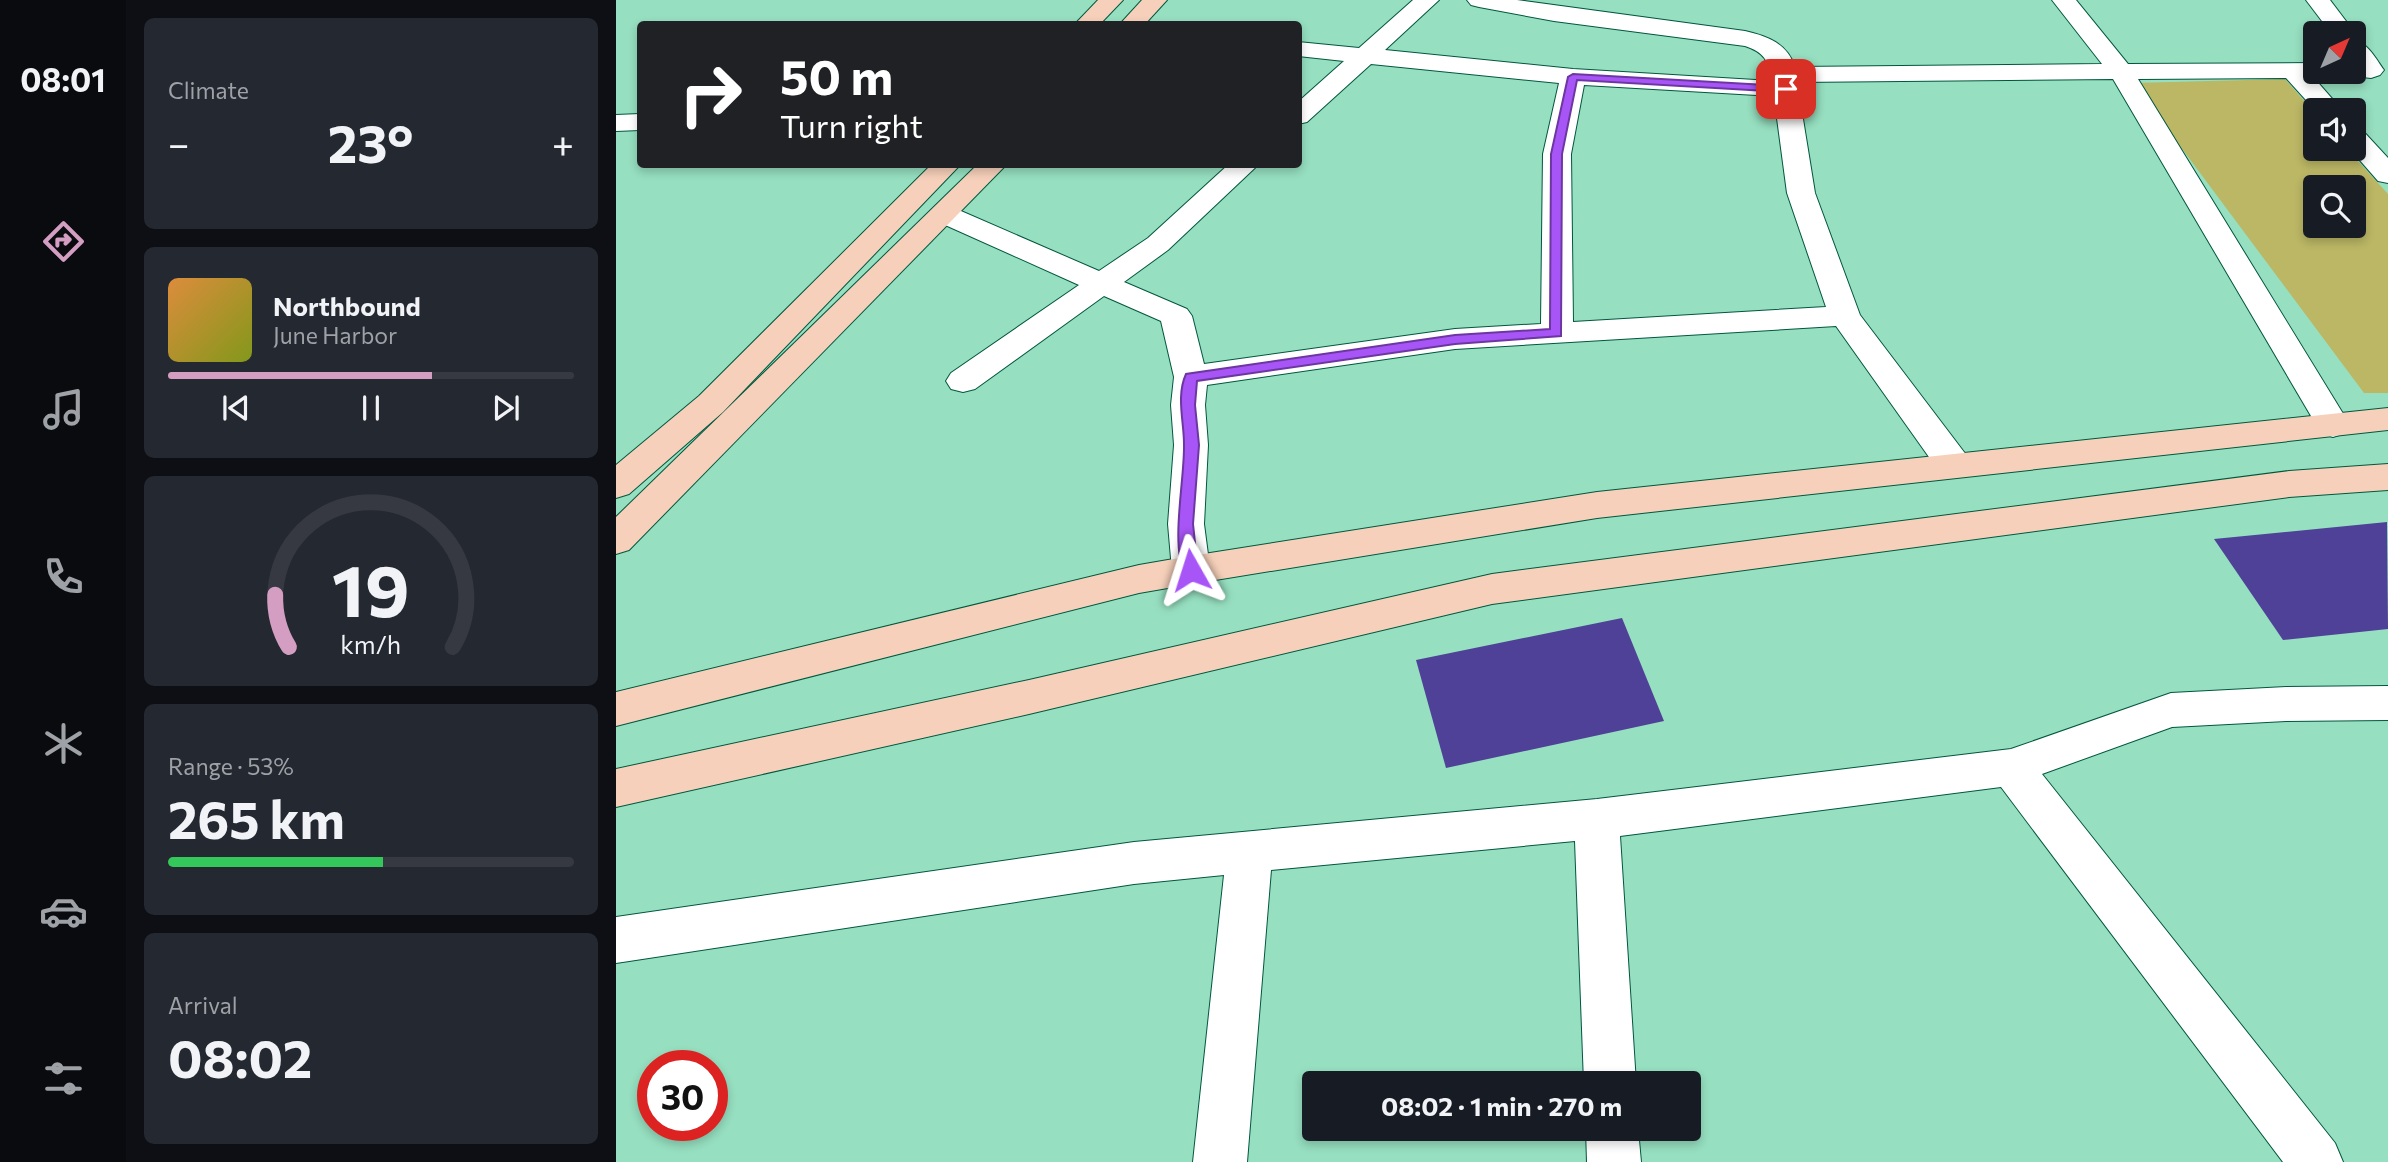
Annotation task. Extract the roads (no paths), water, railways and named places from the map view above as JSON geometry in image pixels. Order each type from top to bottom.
[{"type":"main road","points":[[1090,21],[1111,0]]},
{"type":"main road","points":[[1135,21],[1155,0]]},
{"type":"main road","points":[[616,485],[711,404],[944,168]]},
{"type":"main road","points":[[616,540],[990,168]]},
{"type":"main road","points":[[616,709],[1139,579],[1191,570],[1597,505],[2388,419]]},
{"type":"main road","points":[[616,788],[1029,697],[1492,589],[2289,484],[2388,477]]},
{"type":"street","points":[[1302,112],[1427,0]]},
{"type":"street","points":[[1479,0],[1764,43],[1776,53],[1782,64],[1801,193],[1845,316],[1954,465]]},
{"type":"street","points":[[2064,0],[2121,72],[2333,425]]},
{"type":"street","points":[[2318,0],[2334,21]]},
{"type":"street","points":[[1302,49],[1573,77],[1785,82],[2121,72],[2303,70]]},
{"type":"street","points":[[1557,333],[1557,154],[1573,77]]},
{"type":"street","points":[[616,123],[637,122]]},
{"type":"street","points":[[2366,150],[2388,175]]},
{"type":"street","points":[[963,381],[1158,244],[1241,168]]},
{"type":"street","points":[[944,215],[1176,316],[1191,377],[1188,405],[1192,445],[1186,524],[1191,570]]},
{"type":"street","points":[[1191,377],[1455,340],[1845,316]]},
{"type":"street","points":[[616,940],[1133,863],[1597,819],[2011,767],[2171,710],[2286,704],[2388,703]]},
{"type":"street","points":[[2011,767],[2316,1162]]},
{"type":"street","points":[[1597,819],[1609,1071]]},
{"type":"street","points":[[1220,1162],[1250,850]]},
{"type":"street","points":[[1613,1141],[1614,1162]]}]
